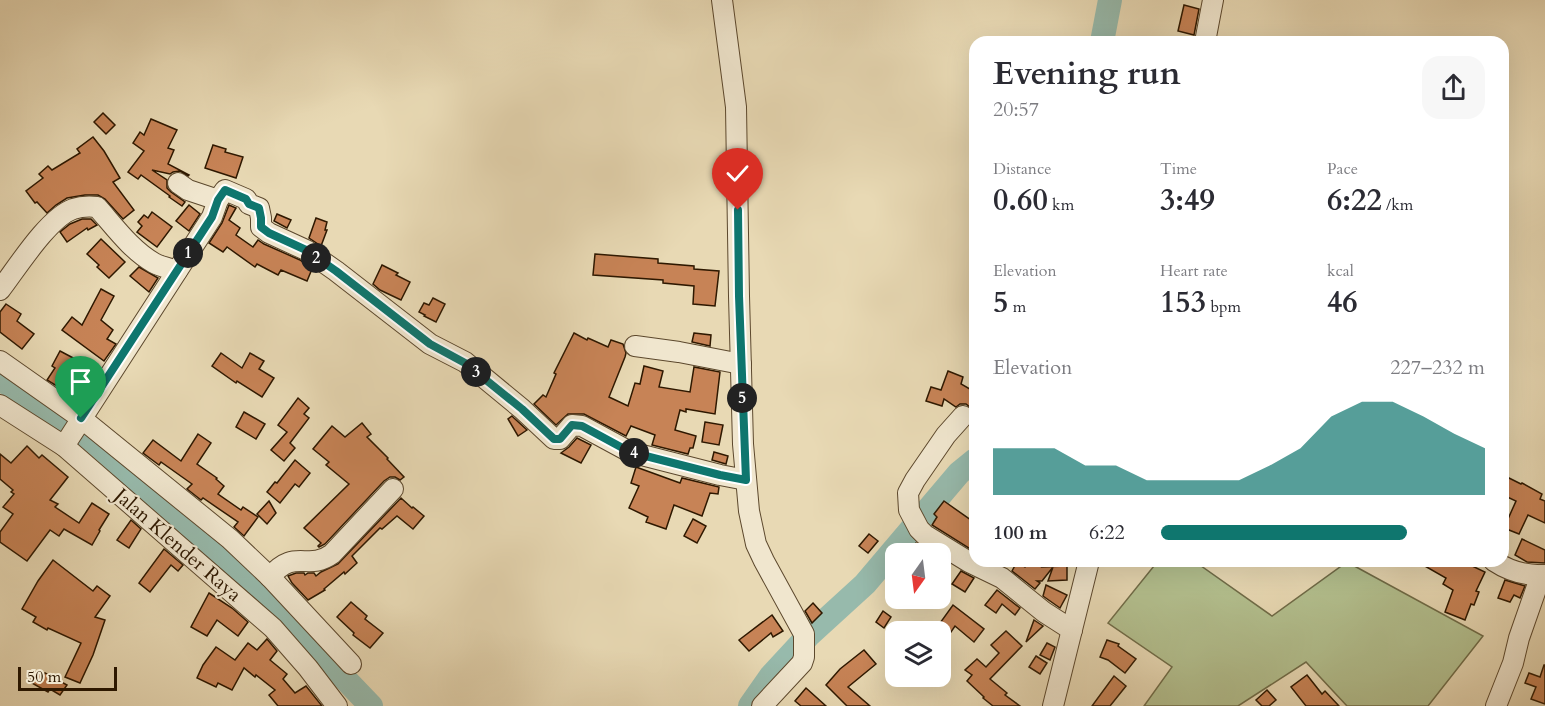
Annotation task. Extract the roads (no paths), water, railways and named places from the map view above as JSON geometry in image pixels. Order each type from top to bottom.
[{"type":"street","points":[[722,0],[736,107],[741,364],[746,480],[751,525],[756,544],[803,643],[801,666],[762,706]]},
{"type":"street","points":[[1206,36],[1213,0]]},
{"type":"street","points":[[178,183],[188,190],[218,200]]},
{"type":"street","points":[[73,432],[212,217],[218,200],[225,190],[246,199],[249,204],[259,208],[261,227],[306,250],[430,344],[465,363],[522,409],[554,439],[560,439],[572,425],[582,426],[630,452],[746,480]]},
{"type":"street","points":[[0,290],[51,225],[71,210],[86,206],[97,207],[122,236],[151,261],[177,271]]},
{"type":"street","points":[[634,346],[741,364]]},
{"type":"street","points":[[0,361],[73,432],[230,539],[270,577],[351,664]]},
{"type":"street","name":"Jalan Klender Raya","points":[[0,405],[73,432],[273,628],[337,706]]},
{"type":"street","points":[[963,416],[946,435],[908,494],[909,510],[925,535],[969,562]]},
{"type":"street","points":[[270,577],[283,564],[293,560],[326,559],[393,489]]},
{"type":"street","points":[[979,567],[1002,578],[1044,612],[1072,630]]},
{"type":"street","points":[[1053,706],[1088,567]]},
{"type":"street","points":[[1496,706],[1513,663],[1522,628],[1543,575],[1528,575],[1506,567]]},
{"type":"waterway","points":[[1103,36],[1110,0]]},
{"type":"waterway","points":[[0,379],[93,441],[227,560],[281,612],[371,706]]},
{"type":"waterway","points":[[750,706],[771,676],[808,636],[865,584],[959,473],[969,465]]}]
